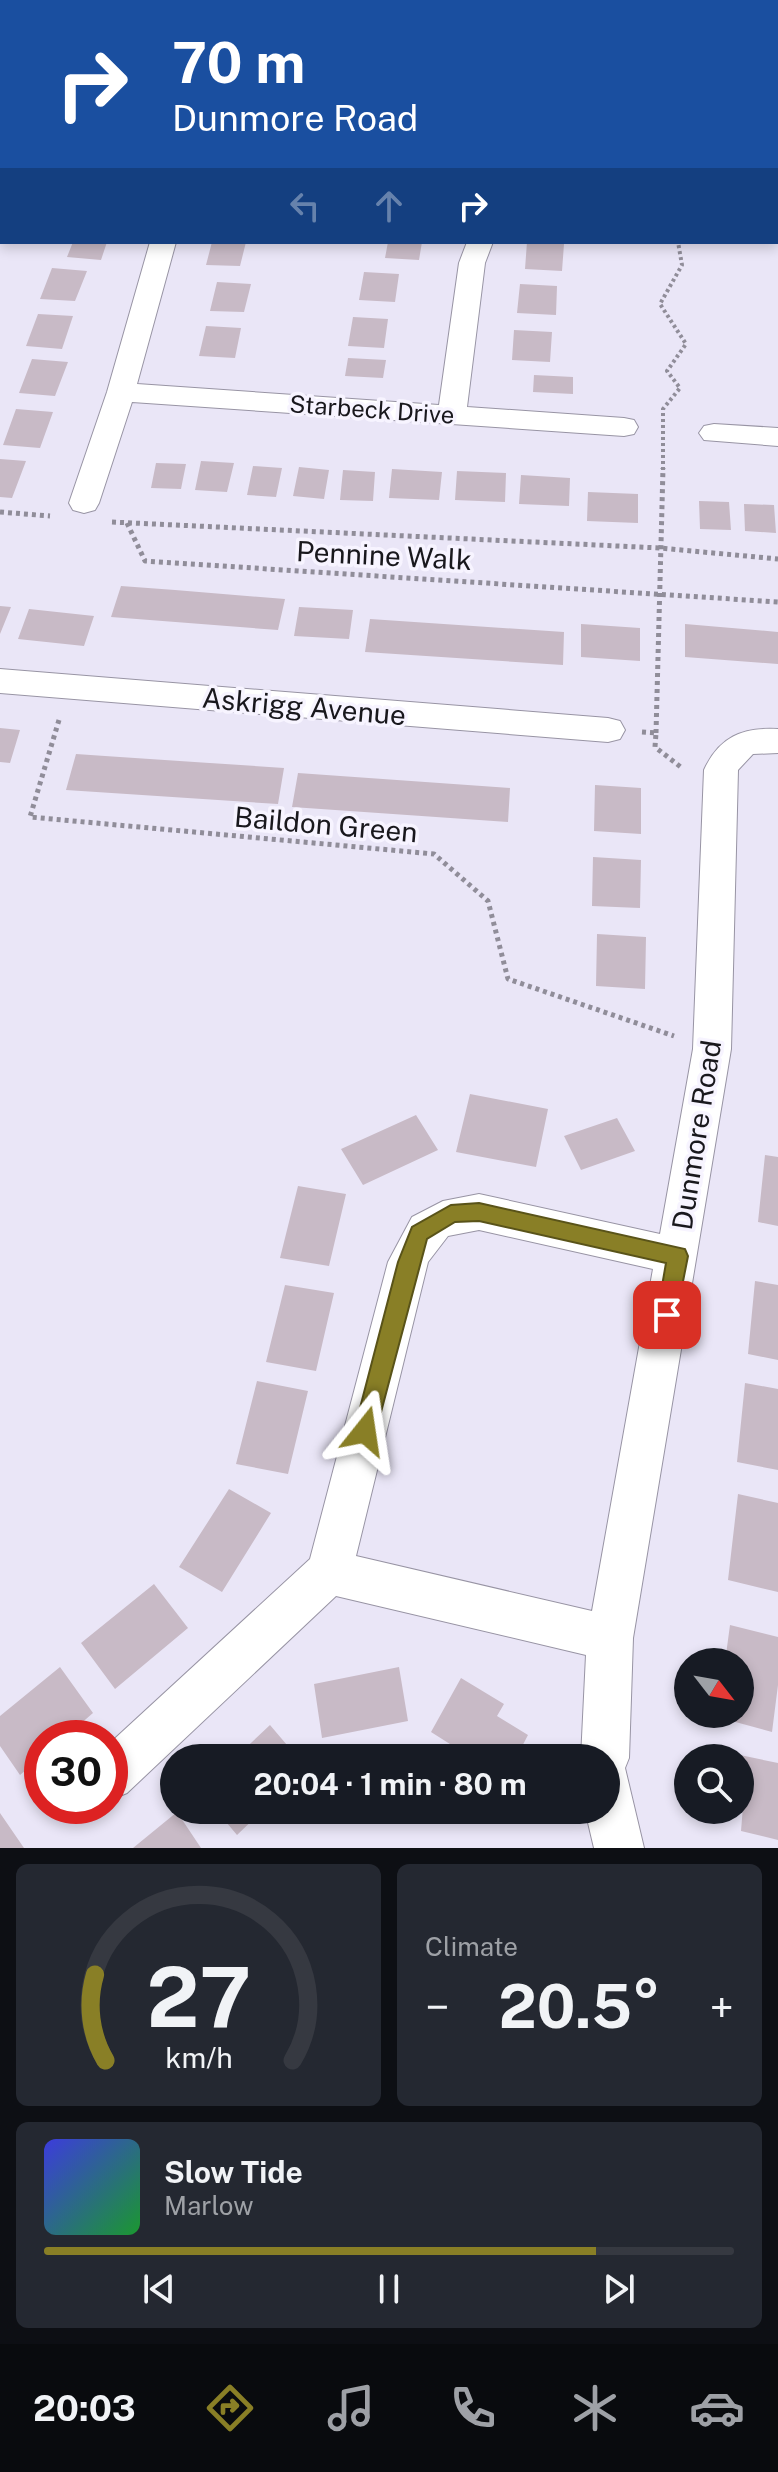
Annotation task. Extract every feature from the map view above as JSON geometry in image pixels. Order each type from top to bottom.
[{"type":"street","points":[[83,514],[162,244]]},
{"type":"street","points":[[452,414],[472,263],[479,244]]},
{"type":"street","name":"Starbeck Drive","points":[[121,392],[624,427]]},
{"type":"street","points":[[714,433],[778,437]]},
{"type":"street","name":"Askrigg Avenue","points":[[0,681],[608,730]]},
{"type":"street","name":"Dunmore Road","points":[[606,1744],[610,1638],[712,1049],[721,770],[727,753],[746,741],[778,741]]},
{"type":"street","points":[[128,1759],[329,1572],[408,1262],[420,1233],[451,1214],[479,1212],[678,1256]]},
{"type":"street","points":[[329,1572],[610,1638]]},
{"type":"street","points":[[613,1824],[619,1848]]},
{"type":"path","points":[[678,244],[682,265],[660,304],[686,344],[667,371],[680,388],[663,409],[662,592],[655,747],[720,792]]},
{"type":"path","points":[[624,427],[714,433]]},
{"type":"path","name":"Pennine Walk","points":[[0,512],[83,514],[127,523],[660,548],[778,559]]},
{"type":"path","name":"Pennine Walk","points":[[127,523],[145,561],[662,592],[778,602]]},
{"type":"path","name":"Baildon Green","points":[[70,687],[30,817],[434,854],[488,901],[508,979],[712,1049]]},
{"type":"path","points":[[608,730],[656,733]]},
{"type":"building","points":[[72,244],[106,244],[101,260],[67,257]]},
{"type":"building","points":[[211,244],[246,244],[240,266],[206,265]]},
{"type":"building","points":[[388,244],[422,244],[419,260],[385,258]]},
{"type":"building","points":[[527,244],[564,244],[562,271],[525,269]]},
{"type":"building","points":[[52,268],[87,271],[75,301],[40,299]]},
{"type":"building","points":[[364,272],[399,274],[395,302],[359,300]]},
{"type":"building","points":[[217,282],[251,284],[244,312],[210,311]]},
{"type":"building","points":[[520,284],[557,286],[556,315],[517,313]]},
{"type":"building","points":[[38,314],[73,316],[62,349],[26,346]]},
{"type":"building","points":[[353,317],[388,319],[384,348],[348,346]]},
{"type":"building","points":[[206,326],[241,328],[235,358],[199,356]]},
{"type":"building","points":[[514,330],[552,332],[550,362],[512,360]]},
{"type":"building","points":[[348,358],[386,360],[383,378],[345,376]]},
{"type":"building","points":[[32,359],[68,362],[55,396],[19,393]]},
{"type":"building","points":[[534,375],[573,377],[573,394],[533,392]]},
{"type":"building","points":[[16,409],[53,412],[40,448],[3,445]]},
{"type":"building","points":[[0,459],[26,461],[12,498],[0,497]]},
{"type":"building","points":[[201,461],[234,463],[227,492],[195,490]]},
{"type":"building","points":[[156,463],[186,464],[181,489],[151,488]]},
{"type":"building","points":[[253,466],[282,468],[276,497],[247,495]]},
{"type":"building","points":[[299,467],[329,470],[324,499],[293,496]]},
{"type":"building","points":[[392,469],[442,472],[439,500],[389,498]]},
{"type":"building","points":[[343,470],[375,472],[373,501],[340,500]]},
{"type":"building","points":[[457,471],[506,473],[505,502],[455,500]]},
{"type":"building","points":[[521,475],[570,478],[569,506],[519,504]]},
{"type":"building","points":[[588,492],[638,494],[638,523],[587,521]]},
{"type":"building","points":[[699,501],[729,502],[731,530],[700,529]]},
{"type":"building","points":[[744,504],[774,505],[776,533],[745,531]]},
{"type":"building","points":[[121,586],[285,599],[278,630],[111,617]]},
{"type":"building","points":[[0,606],[11,607],[0,634]]},
{"type":"building","points":[[299,607],[353,610],[349,639],[294,636]]},
{"type":"building","points":[[29,609],[94,616],[84,646],[18,639]]},
{"type":"building","points":[[370,619],[564,632],[563,665],[365,652]]},
{"type":"building","points":[[581,624],[640,628],[640,661],[581,657]]},
{"type":"building","points":[[685,624],[778,632],[778,664],[685,657]]},
{"type":"building","points":[[0,728],[20,730],[10,763],[0,762]]},
{"type":"building","points":[[76,754],[284,768],[278,804],[66,790]]},
{"type":"building","points":[[298,773],[510,788],[508,822],[292,807]]},
{"type":"building","points":[[595,785],[641,788],[641,834],[594,831]]},
{"type":"building","points":[[593,857],[641,860],[640,908],[592,906]]},
{"type":"building","points":[[597,934],[646,937],[645,989],[596,986]]},
{"type":"building","points":[[470,1094],[548,1109],[536,1167],[456,1152]]},
{"type":"building","points":[[416,1115],[438,1150],[363,1185],[341,1149]]},
{"type":"building","points":[[617,1118],[635,1151],[581,1170],[564,1136]]},
{"type":"building","points":[[765,1155],[778,1157],[778,1226],[758,1222]]},
{"type":"building","points":[[298,1186],[346,1194],[329,1266],[280,1258]]},
{"type":"building","points":[[755,1281],[778,1285],[778,1360],[748,1354]]},
{"type":"building","points":[[285,1285],[334,1293],[316,1371],[266,1362]]},
{"type":"building","points":[[257,1381],[308,1391],[288,1474],[236,1464]]},
{"type":"building","points":[[745,1383],[778,1389],[778,1470],[737,1462]]},
{"type":"building","points":[[229,1489],[271,1513],[222,1592],[179,1567]]},
{"type":"building","points":[[738,1494],[778,1503],[778,1592],[728,1580]]},
{"type":"building","points":[[154,1584],[188,1628],[115,1689],[81,1643]]},
{"type":"building","points":[[730,1625],[778,1637],[778,1685],[772,1732],[754,1727],[754,1648],[727,1648]]},
{"type":"building","points":[[60,1667],[93,1713],[85,1720],[24,1720],[24,1772],[20,1775],[0,1746],[0,1716]]},
{"type":"building","points":[[399,1667],[408,1721],[322,1738],[314,1684]]},
{"type":"building","points":[[461,1678],[504,1704],[497,1716],[528,1735],[523,1744],[450,1744],[431,1732]]},
{"type":"building","points":[[270,1725],[286,1744],[250,1744]]},
{"type":"building","points":[[754,1758],[778,1763],[778,1840],[741,1831],[742,1824],[754,1824]]},
{"type":"building","points":[[0,1813],[24,1848],[0,1848]]},
{"type":"building","points":[[162,1824],[185,1824],[201,1848],[133,1848]]},
{"type":"building","points":[[228,1824],[248,1824],[237,1835]]},
{"type":"route","points":[[365,1431],[408,1262],[420,1233],[451,1214],[479,1212],[678,1256],[667,1315]]}]
